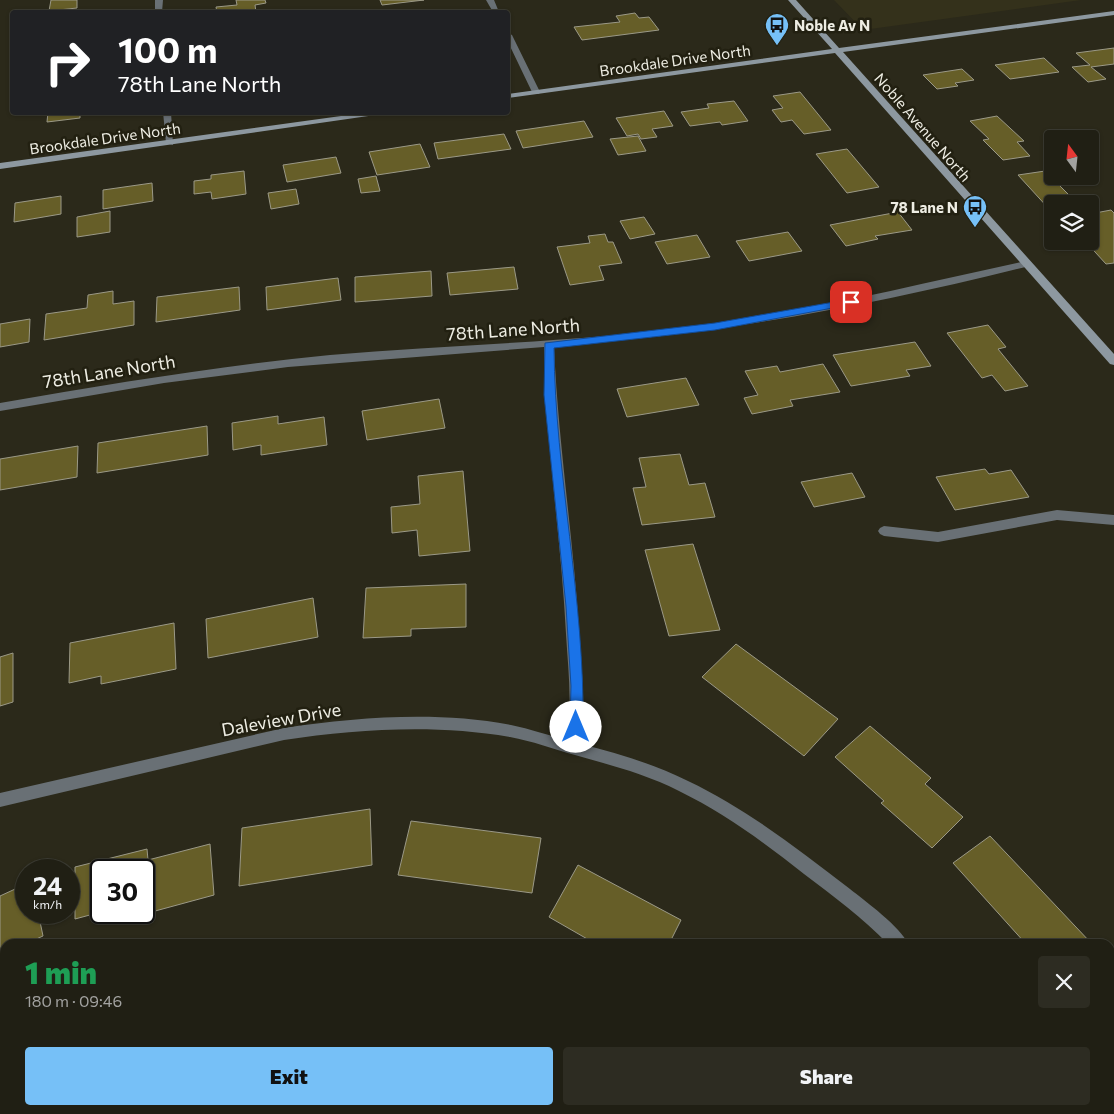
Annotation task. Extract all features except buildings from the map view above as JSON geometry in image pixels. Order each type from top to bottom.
[{"type":"street","name":"Noble Avenue North","points":[[792,0],[1114,361]]},
{"type":"street","name":"Brookdale Drive North","points":[[510,96],[1114,13]]},
{"type":"street","points":[[510,39],[536,92]]},
{"type":"street","points":[[167,115],[170,143]]},
{"type":"street","name":"Brookdale Drive North","points":[[0,166],[371,115]]},
{"type":"street","name":"78th Lane North","points":[[0,407],[198,374],[311,361],[549,345],[715,326],[833,305],[1026,264]]},
{"type":"street","points":[[549,345],[549,395],[572,606],[577,686],[576,727],[572,748]]},
{"type":"street","points":[[884,531],[938,537],[1057,515],[1114,520]]},
{"type":"street","name":"Daleview Drive","points":[[0,800],[284,734],[338,726],[376,723],[460,726],[510,732],[572,748],[662,776],[731,812],[781,846],[834,886],[885,928],[895,939]]},
{"type":"shaded area","points":[[834,0],[1081,0],[863,30]]},
{"type":"place","name":"Noble Av N","points":[[777,46]]},
{"type":"place","name":"78 Lane N","points":[[975,228]]},
{"type":"route","points":[[576,727],[577,686],[572,606],[549,395],[549,345],[590,342],[715,326],[851,302]]}]
